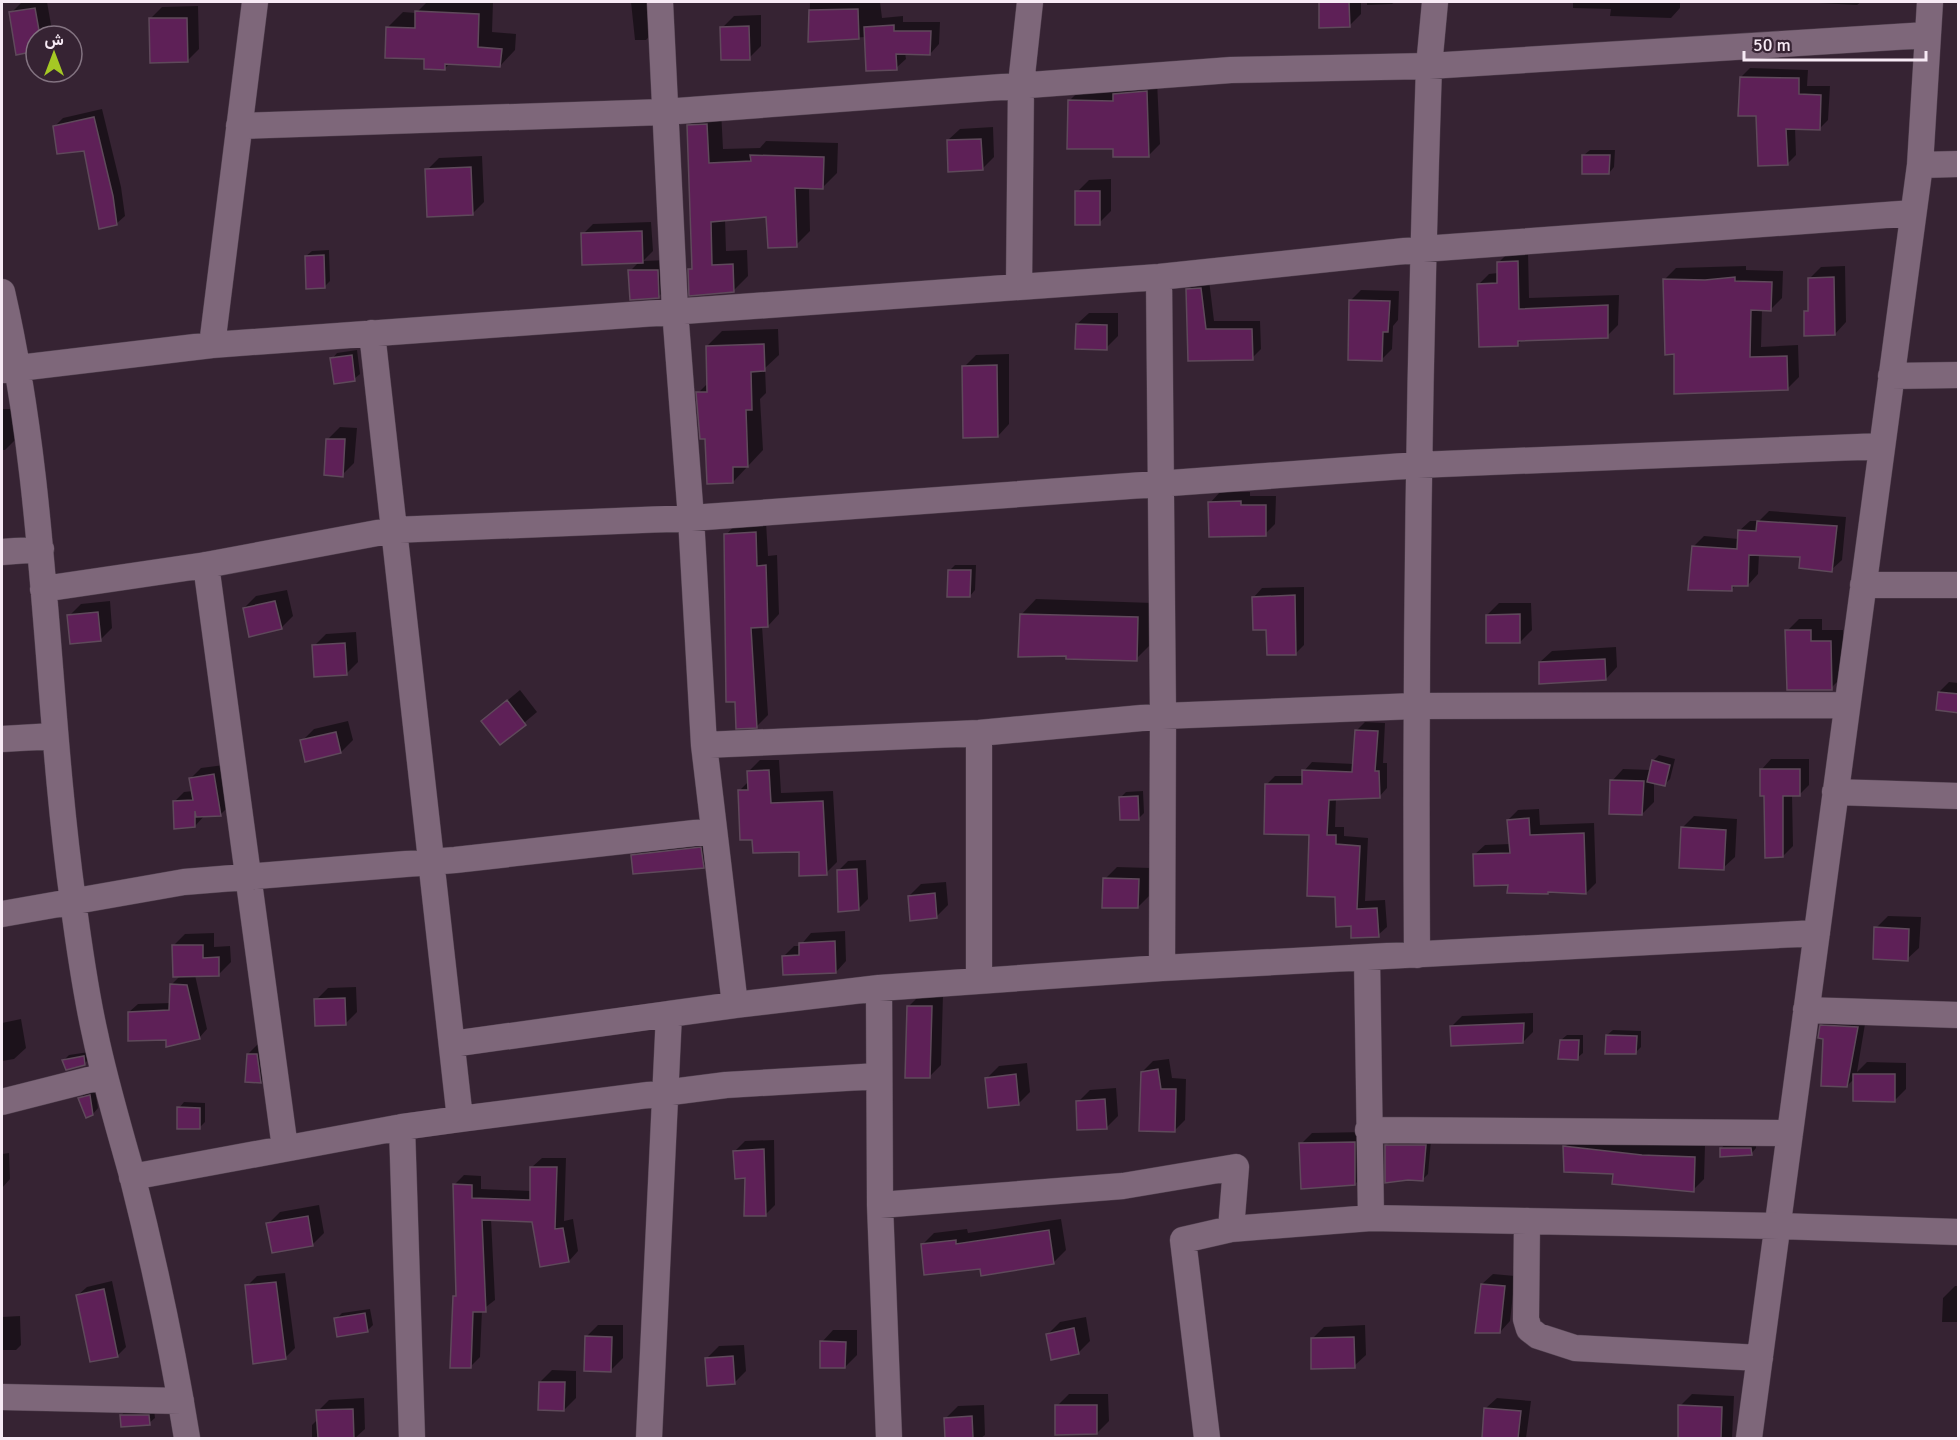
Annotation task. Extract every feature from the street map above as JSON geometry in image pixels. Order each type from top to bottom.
[{"type":"street","points":[[212,345],[255,2]]},
{"type":"street","points":[[660,2],[675,310],[691,518],[704,745],[712,831],[735,1005]]},
{"type":"street","points":[[1019,287],[1021,84],[1030,2]]},
{"type":"street","points":[[1417,955],[1415,706],[1418,465],[1429,66],[1435,2]]},
{"type":"street","points":[[1757,1438],[1749,1438],[1920,165],[1930,2]]},
{"type":"street","points":[[239,126],[664,112],[1231,70],[1429,66],[1927,35]]},
{"type":"street","points":[[1920,165],[1959,164]]},
{"type":"street","points":[[10,370],[212,345],[1159,277],[1423,249],[1913,213]]},
{"type":"street","points":[[1159,277],[1159,484],[1163,716],[1162,968]]},
{"type":"street","points":[[2,292],[10,370],[40,549],[54,736],[73,901],[104,1076],[132,1177],[187,1438]]},
{"type":"street","points":[[372,333],[460,1119]]},
{"type":"street","points":[[1891,376],[1959,375]]},
{"type":"street","points":[[42,589],[206,565],[393,530],[691,518],[1418,465],[1882,446]]},
{"type":"street","points":[[2,552],[40,549]]},
{"type":"street","points":[[206,565],[285,1148]]},
{"type":"street","points":[[1863,585],[1959,585]]},
{"type":"street","points":[[704,745],[980,733],[1163,716],[1415,706],[1847,705]]},
{"type":"street","points":[[980,733],[980,980]]},
{"type":"street","points":[[2,739],[54,736]]},
{"type":"street","points":[[1835,792],[1959,796]]},
{"type":"street","points":[[2,914],[161,886],[248,876],[430,862],[712,831]]},
{"type":"street","points":[[452,1044],[735,1005],[879,988],[1162,968],[1816,933]]},
{"type":"street","points":[[1367,958],[1371,1218]]},
{"type":"street","points":[[879,988],[880,1205],[889,1438]]},
{"type":"street","points":[[1806,1010],[1959,1015]]},
{"type":"street","points":[[649,1438],[669,1014]]},
{"type":"street","points":[[2,1102],[104,1076]]},
{"type":"street","points":[[132,1177],[402,1127],[460,1119],[726,1085],[879,1076]]},
{"type":"street","points":[[402,1127],[412,1438]]},
{"type":"street","points":[[1368,1130],[1790,1133]]},
{"type":"street","points":[[880,1205],[1123,1186],[1236,1167],[1231,1229]]},
{"type":"street","points":[[1208,1438],[1183,1240],[1231,1229],[1371,1218],[1959,1232]]},
{"type":"street","points":[[1527,1221],[1526,1319],[1529,1329],[1538,1336],[1575,1348],[1760,1358]]},
{"type":"street","points":[[2,1397],[181,1401]]},
{"type":"building","points":[[1319,2],[1349,2],[1350,27],[1319,28]]},
{"type":"building","points":[[35,8],[38,24],[24,24],[24,53],[16,55],[9,12]]},
{"type":"building","points":[[858,9],[859,39],[808,42],[809,10]]},
{"type":"building","points":[[415,11],[479,14],[478,47],[502,49],[500,67],[445,64],[445,70],[424,69],[424,59],[385,58],[386,27],[415,28]]},
{"type":"building","points":[[149,18],[187,18],[188,62],[150,63]]},
{"type":"building","points":[[894,25],[894,31],[931,31],[930,55],[896,54],[897,70],[866,71],[864,27]]},
{"type":"building","points":[[749,26],[750,60],[721,60],[720,27]]},
{"type":"building","points":[[1740,77],[1799,78],[1799,94],[1821,95],[1820,130],[1786,129],[1788,165],[1758,166],[1756,116],[1738,116]]},
{"type":"building","points":[[1147,91],[1149,157],[1113,157],[1113,149],[1067,149],[1068,100],[1113,101],[1113,94]]},
{"type":"building","points":[[94,117],[113,196],[117,225],[99,229],[84,151],[57,154],[53,126]]},
{"type":"building","points":[[707,124],[709,163],[751,161],[750,155],[824,157],[823,189],[795,188],[797,247],[768,248],[766,217],[711,222],[712,265],[733,264],[734,292],[689,296],[688,269],[692,269],[687,125]]},
{"type":"building","points":[[981,139],[983,170],[948,172],[947,140]]},
{"type":"building","points":[[1582,155],[1610,155],[1609,174],[1582,174]]},
{"type":"building","points":[[471,167],[473,215],[427,217],[425,169]]},
{"type":"building","points":[[1075,191],[1100,191],[1100,225],[1075,225]]},
{"type":"building","points":[[642,231],[643,263],[582,265],[581,233]]},
{"type":"building","points":[[324,255],[325,288],[306,289],[305,256]]},
{"type":"building","points":[[1518,261],[1519,309],[1608,305],[1608,338],[1518,341],[1518,346],[1479,347],[1477,284],[1497,283],[1497,262]]},
{"type":"building","points":[[628,270],[658,270],[659,298],[630,300]]},
{"type":"building","points":[[1735,277],[1735,281],[1772,282],[1771,311],[1751,310],[1750,357],[1787,356],[1788,390],[1674,394],[1674,354],[1665,355],[1663,279],[1705,280]]},
{"type":"building","points":[[1834,277],[1835,335],[1804,336],[1804,311],[1808,311],[1808,278]]},
{"type":"building","points":[[1201,288],[1206,329],[1252,329],[1253,360],[1188,361],[1186,289]]},
{"type":"building","points":[[1349,300],[1390,301],[1388,332],[1383,332],[1382,361],[1348,360]]},
{"type":"building","points":[[1076,324],[1107,325],[1107,350],[1075,349]]},
{"type":"building","points":[[764,344],[765,371],[751,372],[752,410],[746,410],[748,467],[733,467],[733,483],[707,484],[705,439],[700,439],[696,392],[707,392],[706,346]]},
{"type":"building","points":[[352,355],[355,381],[334,384],[330,358]]},
{"type":"building","points":[[997,365],[998,437],[963,438],[962,366]]},
{"type":"building","points":[[326,439],[345,439],[343,477],[324,475]]},
{"type":"building","points":[[1241,501],[1241,505],[1266,505],[1266,536],[1209,537],[1208,502]]},
{"type":"building","points":[[1757,521],[1837,526],[1832,572],[1799,568],[1800,557],[1749,555],[1748,586],[1732,586],[1732,591],[1688,590],[1692,546],[1737,549],[1738,530],[1756,531]]},
{"type":"building","points":[[756,532],[757,566],[766,565],[768,627],[751,628],[757,728],[736,729],[735,702],[726,702],[724,534]]},
{"type":"building","points":[[948,570],[971,570],[970,597],[947,597]]},
{"type":"building","points":[[1295,595],[1296,655],[1267,655],[1266,630],[1253,630],[1252,597]]},
{"type":"building","points":[[275,601],[282,629],[249,637],[243,608]]},
{"type":"building","points":[[98,612],[101,641],[70,644],[67,615]]},
{"type":"building","points":[[1020,614],[1138,617],[1137,661],[1066,659],[1066,656],[1018,657]]},
{"type":"building","points":[[1520,614],[1520,643],[1486,643],[1486,615]]},
{"type":"building","points":[[1785,630],[1811,630],[1811,641],[1831,641],[1832,690],[1787,690]]},
{"type":"building","points":[[345,643],[347,675],[314,677],[312,645]]},
{"type":"building","points":[[1605,659],[1606,680],[1539,684],[1539,662]]},
{"type":"building","points":[[1938,692],[1959,694],[1959,713],[1936,710]]},
{"type":"building","points":[[507,700],[526,725],[500,745],[481,721]]},
{"type":"building","points":[[1355,730],[1378,731],[1375,771],[1379,771],[1380,798],[1329,800],[1327,835],[1336,835],[1336,844],[1360,846],[1357,909],[1377,908],[1379,937],[1351,938],[1351,926],[1336,927],[1335,897],[1307,896],[1309,835],[1264,834],[1265,784],[1302,784],[1302,770],[1352,772]]},
{"type":"building","points":[[336,732],[341,753],[305,762],[300,740]]},
{"type":"building","points":[[1652,760],[1670,765],[1665,786],[1647,782]]},
{"type":"building","points":[[1760,769],[1800,769],[1800,796],[1783,796],[1783,857],[1765,858],[1764,796],[1760,796]]},
{"type":"building","points":[[769,770],[771,803],[823,801],[827,875],[799,876],[799,852],[753,853],[752,840],[740,840],[738,790],[748,790],[747,771]]},
{"type":"building","points":[[214,774],[221,816],[196,817],[195,811],[195,827],[174,829],[173,801],[193,800],[189,778]]},
{"type":"building","points":[[1610,780],[1644,781],[1642,815],[1609,814]]},
{"type":"building","points":[[1138,796],[1139,820],[1120,820],[1119,797]]},
{"type":"building","points":[[1529,818],[1530,835],[1584,833],[1586,894],[1507,893],[1508,885],[1474,886],[1473,854],[1510,853],[1507,820]]},
{"type":"building","points":[[1681,827],[1726,830],[1724,870],[1679,868]]},
{"type":"building","points":[[701,847],[704,868],[633,874],[631,855]]},
{"type":"building","points":[[857,869],[859,910],[838,912],[837,870]]},
{"type":"building","points":[[1103,878],[1139,879],[1138,908],[1102,908]]},
{"type":"building","points":[[935,893],[937,918],[910,921],[908,896]]},
{"type":"building","points":[[1874,927],[1909,929],[1908,961],[1873,959]]},
{"type":"building","points":[[835,941],[836,973],[783,975],[782,956],[799,955],[799,943]]},
{"type":"building","points":[[172,945],[203,945],[203,958],[219,957],[219,976],[173,977]]},
{"type":"building","points":[[170,984],[187,985],[200,1039],[166,1047],[166,1040],[128,1041],[128,1012],[169,1010]]},
{"type":"building","points":[[345,998],[346,1025],[315,1026],[314,999]]},
{"type":"building","points":[[907,1006],[932,1006],[930,1078],[905,1078]]},
{"type":"building","points":[[1524,1023],[1523,1043],[1451,1046],[1450,1026]]},
{"type":"building","points":[[1820,1025],[1858,1027],[1847,1087],[1821,1086],[1823,1039],[1818,1038]]},
{"type":"building","points":[[1606,1035],[1637,1036],[1636,1054],[1605,1054]]},
{"type":"building","points":[[1560,1040],[1579,1040],[1578,1060],[1558,1059]]},
{"type":"building","points":[[247,1054],[257,1054],[261,1083],[245,1082]]},
{"type":"building","points":[[84,1056],[85,1065],[66,1070],[62,1060]]},
{"type":"building","points":[[1158,1069],[1161,1089],[1176,1089],[1175,1132],[1139,1131],[1141,1072]]},
{"type":"building","points":[[1016,1074],[1019,1105],[988,1108],[985,1078]]},
{"type":"building","points":[[1853,1074],[1895,1074],[1895,1102],[1853,1101]]},
{"type":"building","points":[[90,1095],[93,1115],[86,1118],[78,1098]]},
{"type":"building","points":[[1105,1099],[1107,1129],[1077,1130],[1076,1101]]},
{"type":"building","points":[[177,1107],[200,1108],[200,1129],[177,1129]]},
{"type":"building","points":[[1355,1142],[1355,1185],[1301,1189],[1299,1143]]},
{"type":"building","points":[[1385,1145],[1426,1145],[1423,1181],[1385,1183]]},
{"type":"building","points":[[1563,1146],[1642,1155],[1695,1157],[1694,1192],[1612,1184],[1613,1174],[1564,1172]]},
{"type":"building","points":[[1720,1148],[1751,1148],[1752,1155],[1720,1157]]},
{"type":"building","points":[[764,1149],[766,1216],[744,1216],[745,1178],[735,1179],[733,1151]]},
{"type":"building","points":[[530,1167],[557,1167],[555,1229],[563,1228],[569,1262],[540,1267],[532,1222],[482,1220],[486,1312],[473,1312],[471,1368],[450,1368],[453,1296],[456,1296],[453,1184],[472,1185],[472,1198],[530,1200]]},
{"type":"building","points":[[308,1216],[313,1246],[272,1253],[266,1223]]},
{"type":"building","points":[[1049,1230],[1054,1264],[981,1276],[980,1269],[924,1275],[921,1244],[956,1240],[956,1244]]},
{"type":"building","points":[[276,1282],[286,1359],[253,1364],[245,1285]]},
{"type":"building","points":[[1481,1284],[1505,1286],[1500,1333],[1475,1333]]},
{"type":"building","points":[[104,1289],[118,1357],[90,1362],[76,1295]]},
{"type":"building","points":[[365,1313],[368,1332],[337,1337],[334,1318]]},
{"type":"building","points":[[1074,1328],[1079,1354],[1051,1360],[1046,1334]]},
{"type":"building","points":[[585,1336],[612,1337],[611,1372],[584,1371]]},
{"type":"building","points":[[1354,1337],[1355,1368],[1311,1369],[1311,1338]]},
{"type":"building","points":[[820,1341],[846,1342],[845,1368],[820,1368]]},
{"type":"building","points":[[733,1356],[735,1384],[707,1386],[705,1358]]},
{"type":"building","points":[[539,1382],[565,1382],[564,1411],[538,1410]]},
{"type":"building","points":[[1055,1405],[1097,1405],[1097,1434],[1055,1435]]},
{"type":"building","points":[[1678,1405],[1722,1407],[1721,1438],[1678,1438]]},
{"type":"building","points":[[1484,1408],[1521,1411],[1518,1438],[1482,1438]]},
{"type":"building","points":[[353,1409],[354,1438],[318,1438],[316,1410]]},
{"type":"building","points":[[120,1415],[149,1415],[150,1425],[121,1427]]},
{"type":"building","points":[[972,1416],[973,1438],[945,1438],[944,1418]]}]
